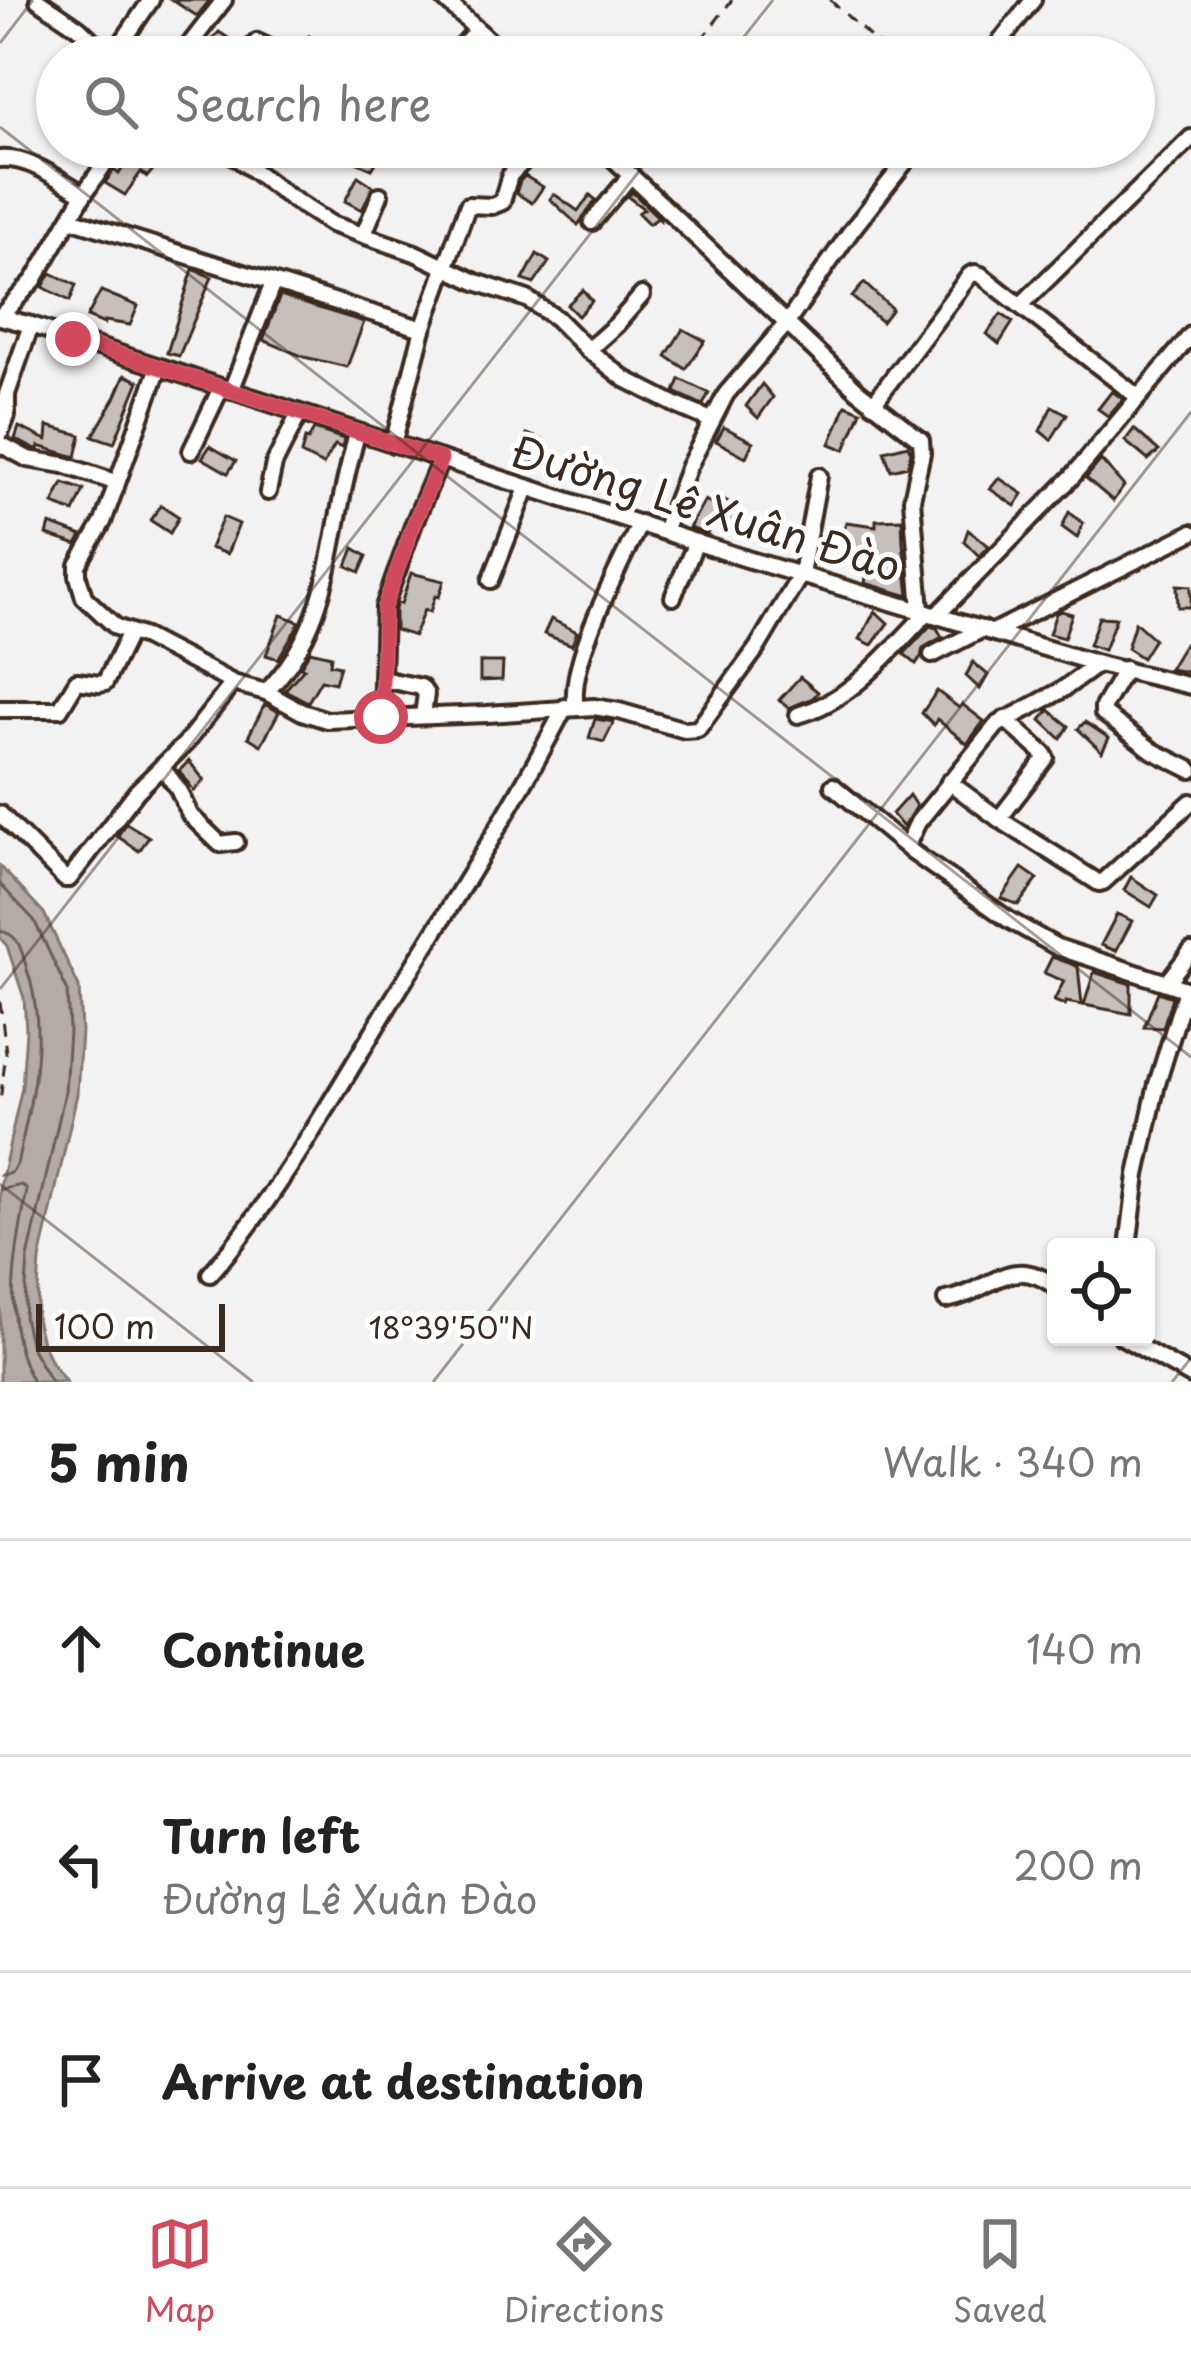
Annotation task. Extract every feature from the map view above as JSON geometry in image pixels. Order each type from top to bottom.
[{"type":"street","points":[[38,0],[89,36]]},
{"type":"street","points":[[126,36],[151,0]]},
{"type":"street","points":[[196,36],[224,0]]},
{"type":"street","points":[[445,0],[484,36]]},
{"type":"street","points":[[1005,36],[1034,0]]},
{"type":"street","points":[[471,36],[477,30]]},
{"type":"street","points":[[1021,305],[1191,138]]},
{"type":"street","points":[[0,159],[36,168]]},
{"type":"street","points":[[36,168],[84,194]]},
{"type":"street","points":[[0,317],[34,280],[102,168]]},
{"type":"street","points":[[250,168],[331,224],[527,299],[556,318],[625,379],[711,420]]},
{"type":"street","points":[[393,444],[423,329],[468,205],[502,202],[517,168]]},
{"type":"street","points":[[624,168],[873,404],[921,440],[912,500],[928,612]]},
{"type":"street","points":[[664,531],[711,420],[738,378],[787,323],[900,168]]},
{"type":"street","points":[[592,222],[631,175]]},
{"type":"street","points":[[364,234],[380,195]]},
{"type":"street","points":[[70,219],[423,329]]},
{"type":"street","points":[[873,404],[973,274],[981,275],[1138,397]]},
{"type":"street","points":[[191,451],[226,389],[273,283]]},
{"type":"street","points":[[588,350],[642,295]]},
{"type":"street","name":"Đường Lê Xuân Đào","points":[[0,317],[695,542],[1098,664],[1191,686]]},
{"type":"street","points":[[0,434],[7,416],[3,395],[31,325]]},
{"type":"street","points":[[798,715],[825,706],[856,684],[1072,477],[1191,334]]},
{"type":"street","points":[[158,367],[100,527],[79,561],[82,591],[116,627],[146,637],[232,683],[266,692],[326,720],[571,707],[619,710],[685,730],[698,729],[758,648],[801,574],[819,476]]},
{"type":"street","points":[[268,492],[274,464],[299,414]]},
{"type":"street","points":[[266,692],[300,648],[318,609],[357,434]]},
{"type":"street","points":[[0,444],[28,459],[115,482]]},
{"type":"street","points":[[381,717],[382,623],[387,595],[441,459]]},
{"type":"street","points":[[491,580],[527,488]]},
{"type":"street","points":[[210,1274],[236,1243],[332,1099],[571,707],[590,635],[640,523]]},
{"type":"street","points":[[932,656],[1191,533]]},
{"type":"street","points":[[673,597],[695,542]]},
{"type":"street","points":[[0,709],[60,710],[77,681],[99,685],[108,679],[130,632]]},
{"type":"street","points":[[909,849],[918,822],[988,735],[1005,719],[1062,690],[1098,664]]},
{"type":"street","points":[[1125,669],[1103,713],[1153,751],[1191,770]]},
{"type":"street","points":[[382,679],[421,687],[426,694],[423,715]]},
{"type":"street","points":[[0,814],[69,879],[137,791],[185,744],[232,683]]},
{"type":"street","points":[[999,819],[1046,758],[1005,719]]},
{"type":"street","points":[[162,766],[190,815],[220,844],[236,842]]},
{"type":"street","points":[[949,782],[1099,883],[1191,802]]},
{"type":"street","points":[[833,786],[909,849],[1009,920],[1058,947],[1188,991],[1157,1084],[1129,1238]]},
{"type":"street","points":[[1167,982],[1191,951]]},
{"type":"street","points":[[946,1300],[1018,1271],[1047,1280]]},
{"type":"street","points":[[1138,1346],[1191,1376]]},
{"type":"path","points":[[704,36],[732,0]]},
{"type":"path","points":[[830,0],[869,36]]},
{"type":"path","points":[[0,1001],[6,1053],[0,1102]]},
{"type":"water","points":[[0,866],[44,913],[79,987],[77,1094],[40,1260],[36,1319],[51,1362],[66,1382],[0,1382],[0,1187],[22,1087],[26,1030],[24,998],[0,938]]},
{"type":"building","points":[[172,0],[210,0],[197,16]]},
{"type":"building","points":[[123,168],[155,168],[147,177],[141,172],[125,195],[105,183],[114,170],[119,174]]},
{"type":"building","points":[[358,176],[373,186],[362,210],[345,201]]},
{"type":"building","points":[[525,176],[543,187],[532,203],[516,193]]},
{"type":"building","points":[[632,192],[660,220],[649,224],[638,213],[644,209],[628,197]]},
{"type":"building","points":[[554,194],[578,211],[590,195],[596,200],[578,225],[550,199]]},
{"type":"building","points":[[537,254],[549,262],[534,284],[523,280]]},
{"type":"building","points":[[193,269],[212,277],[179,356],[167,353]]},
{"type":"building","points":[[51,273],[76,285],[70,301],[43,287]]},
{"type":"building","points":[[864,283],[892,309],[882,322],[852,297]]},
{"type":"building","points":[[583,290],[592,301],[578,316],[567,305]]},
{"type":"building","points":[[101,291],[138,306],[130,325],[104,324],[87,317]]},
{"type":"building","points":[[280,296],[364,322],[347,367],[304,357],[263,340]]},
{"type":"building","points":[[1001,314],[1013,322],[999,344],[987,334]]},
{"type":"building","points":[[683,329],[705,341],[686,369],[666,356]]},
{"type":"building","points":[[125,375],[139,381],[114,443],[93,436],[115,398]]},
{"type":"building","points":[[680,379],[709,393],[703,405],[675,392]]},
{"type":"building","points":[[762,384],[773,397],[758,418],[746,406]]},
{"type":"building","points":[[1112,391],[1123,399],[1108,416],[1098,409]]},
{"type":"building","points":[[846,405],[861,411],[845,450],[830,444]]},
{"type":"building","points":[[1052,406],[1067,414],[1051,440],[1040,431]]},
{"type":"building","points":[[48,426],[81,435],[76,457],[32,448],[15,439],[19,427],[47,440]]},
{"type":"building","points":[[724,427],[753,442],[746,457],[716,441]]},
{"type":"building","points":[[314,429],[344,439],[342,448],[335,445],[323,465],[301,454]]},
{"type":"building","points":[[1134,429],[1159,451],[1148,460],[1125,441]]},
{"type":"building","points":[[527,434],[543,440],[532,467],[517,460]]},
{"type":"building","points":[[908,445],[908,466],[891,470],[884,451]]},
{"type":"building","points":[[210,446],[236,461],[228,473],[202,458]]},
{"type":"building","points":[[1101,460],[1124,486],[1113,501],[1086,478]]},
{"type":"building","points":[[999,478],[1023,494],[1015,506],[990,489]]},
{"type":"building","points":[[63,483],[84,490],[74,512],[53,504]]},
{"type":"building","points":[[705,500],[722,510],[725,500],[738,508],[733,529],[712,524],[707,534],[689,528]]},
{"type":"building","points":[[161,505],[179,517],[170,533],[150,520]]},
{"type":"building","points":[[1069,512],[1083,523],[1077,538],[1062,527]]},
{"type":"building","points":[[223,517],[239,524],[227,554],[210,548]]},
{"type":"building","points":[[902,519],[909,596],[865,583],[870,555],[837,555],[846,522],[876,526],[876,520]]},
{"type":"building","points":[[50,524],[82,536],[77,545],[47,535]]},
{"type":"building","points":[[968,530],[989,546],[979,556],[964,541]]},
{"type":"building","points":[[354,548],[367,556],[360,572],[347,566]]},
{"type":"building","points":[[411,573],[444,581],[430,612],[424,610],[414,636],[395,630],[395,609]]},
{"type":"building","points":[[1177,585],[1191,586],[1191,607],[1178,607]]},
{"type":"building","points":[[875,611],[888,623],[872,645],[860,639]]},
{"type":"building","points":[[1061,611],[1072,614],[1064,638],[1049,634]]},
{"type":"building","points":[[281,615],[300,622],[278,659],[266,655]]},
{"type":"building","points":[[1099,617],[1116,618],[1104,650],[1089,645]]},
{"type":"building","points":[[551,619],[577,632],[572,645],[544,634]]},
{"type":"building","points":[[1135,622],[1154,639],[1142,658],[1127,648]]},
{"type":"building","points":[[930,626],[942,637],[923,648],[916,664],[904,654]]},
{"type":"building","points":[[1184,644],[1191,646],[1188,672],[1169,669]]},
{"type":"building","points":[[310,651],[331,656],[330,664],[340,666],[335,683],[321,680],[308,702],[285,690],[304,668],[300,667]]},
{"type":"building","points":[[480,662],[503,662],[502,680],[480,681]]},
{"type":"building","points":[[973,662],[988,675],[980,689],[966,676]]},
{"type":"building","points":[[800,677],[818,692],[789,708],[779,700]]},
{"type":"building","points":[[937,691],[984,721],[967,744],[922,713]]},
{"type":"building","points":[[265,704],[279,712],[261,745],[248,737]]},
{"type":"building","points":[[1049,710],[1069,726],[1061,739],[1041,720]]},
{"type":"building","points":[[595,719],[614,722],[604,742],[589,738]]},
{"type":"building","points":[[1085,722],[1109,738],[1102,752],[1078,729]]},
{"type":"building","points":[[189,761],[204,780],[194,791],[179,771]]},
{"type":"building","points":[[909,795],[916,806],[903,827],[892,814]]},
{"type":"building","points":[[126,823],[149,837],[139,851],[117,836]]},
{"type":"building","points":[[1022,868],[1038,879],[1018,905],[1001,898]]},
{"type":"building","points":[[1131,877],[1158,895],[1151,907],[1124,890]]},
{"type":"building","points":[[1117,914],[1132,921],[1116,951],[1101,945]]},
{"type":"building","points":[[1052,957],[1078,966],[1082,1005],[1054,1001],[1064,981],[1044,973]]},
{"type":"building","points":[[1094,972],[1131,984],[1131,1014],[1084,1005]]},
{"type":"building","points":[[1158,992],[1172,997],[1163,1028],[1144,1027]]},
{"type":"route","points":[[73,339],[441,459],[384,607],[381,717]]}]
